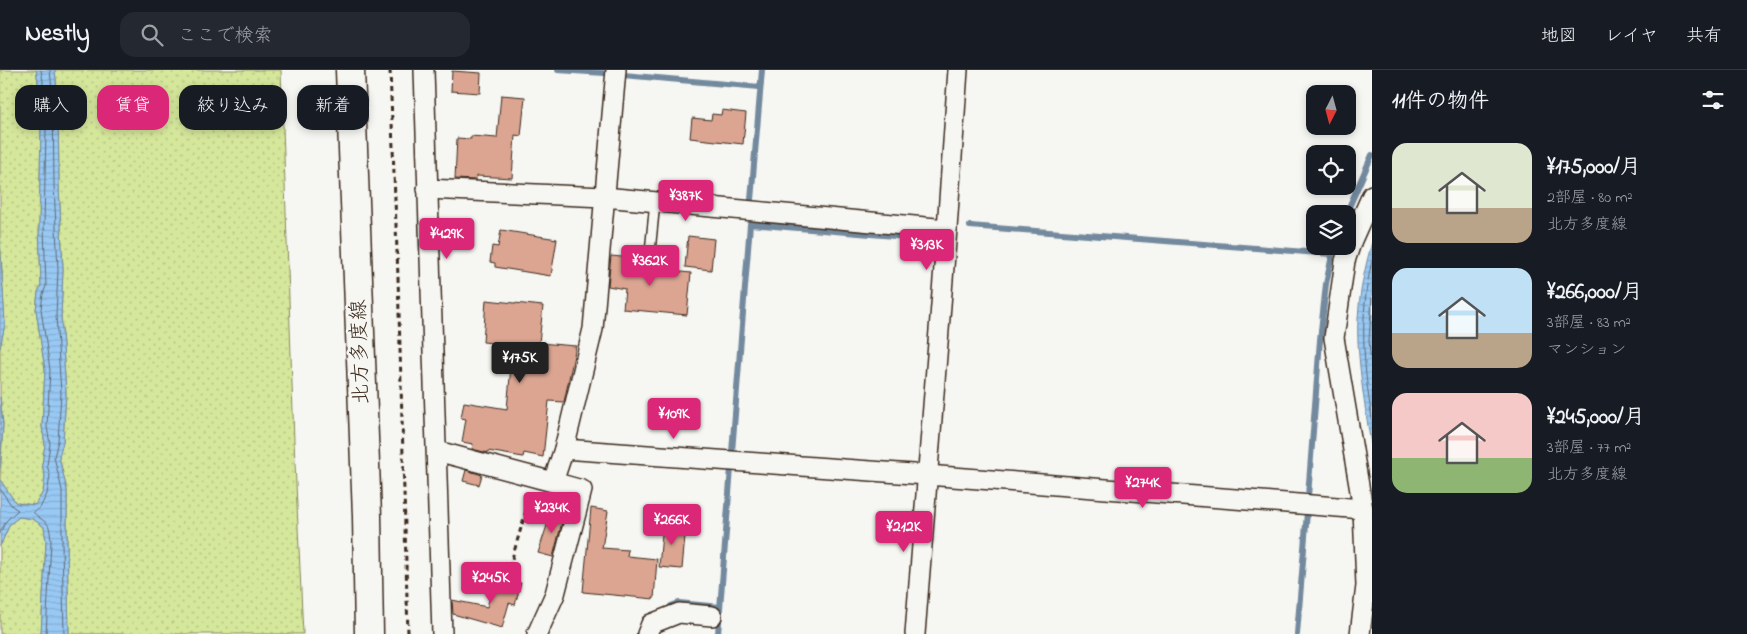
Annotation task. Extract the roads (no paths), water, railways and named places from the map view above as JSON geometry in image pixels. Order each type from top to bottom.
[{"type":"main road","name":"北方多度線","points":[[350,70],[367,516],[369,634]]},
{"type":"street","points":[[424,70],[442,634]]},
{"type":"street","points":[[544,480],[564,448],[592,329],[616,70]]},
{"type":"street","points":[[915,634],[958,70]]},
{"type":"street","points":[[427,189],[604,197],[947,229]]},
{"type":"street","points":[[1360,634],[1366,586],[1363,509],[1334,338],[1345,261],[1372,195]]},
{"type":"street","points":[[564,448],[1363,509]]},
{"type":"street","points":[[437,452],[582,490],[555,594],[537,634]]},
{"type":"street","points":[[647,634],[651,624],[679,613],[712,616]]},
{"type":"lane","points":[[650,262],[655,202]]},
{"type":"water","points":[[36,70],[55,70],[56,85],[38,85]]},
{"type":"water","points":[[41,130],[58,130],[63,270],[61,316],[66,393],[63,442],[59,457],[67,490],[69,634],[41,634],[46,541],[44,527],[33,519],[19,517],[10,524],[0,546],[0,480],[16,503],[35,505],[43,492],[45,476],[42,465],[45,444],[42,427],[45,370],[36,310],[38,292],[41,286],[39,226]]},
{"type":"water","points":[[0,239],[5,324],[0,348]]},
{"type":"water","points":[[1372,242],[1372,450],[1359,356],[1358,317],[1361,292]]},
{"type":"water","points":[[0,397],[3,424],[0,468]]},
{"type":"waterway","points":[[558,70],[605,73]]},
{"type":"waterway","points":[[623,70],[623,75],[760,87]]},
{"type":"waterway","points":[[751,200],[762,70]]},
{"type":"waterway","points":[[1350,205],[1372,155]]},
{"type":"waterway","points":[[732,452],[750,224],[931,239]]},
{"type":"waterway","points":[[970,226],[1306,252]]},
{"type":"waterway","points":[[1308,496],[1320,340],[1326,284],[1332,255]]},
{"type":"waterway","points":[[718,634],[731,468]]},
{"type":"waterway","points":[[1297,634],[1307,512]]},
{"type":"waterway","points":[[671,606],[679,603],[720,607]]}]
